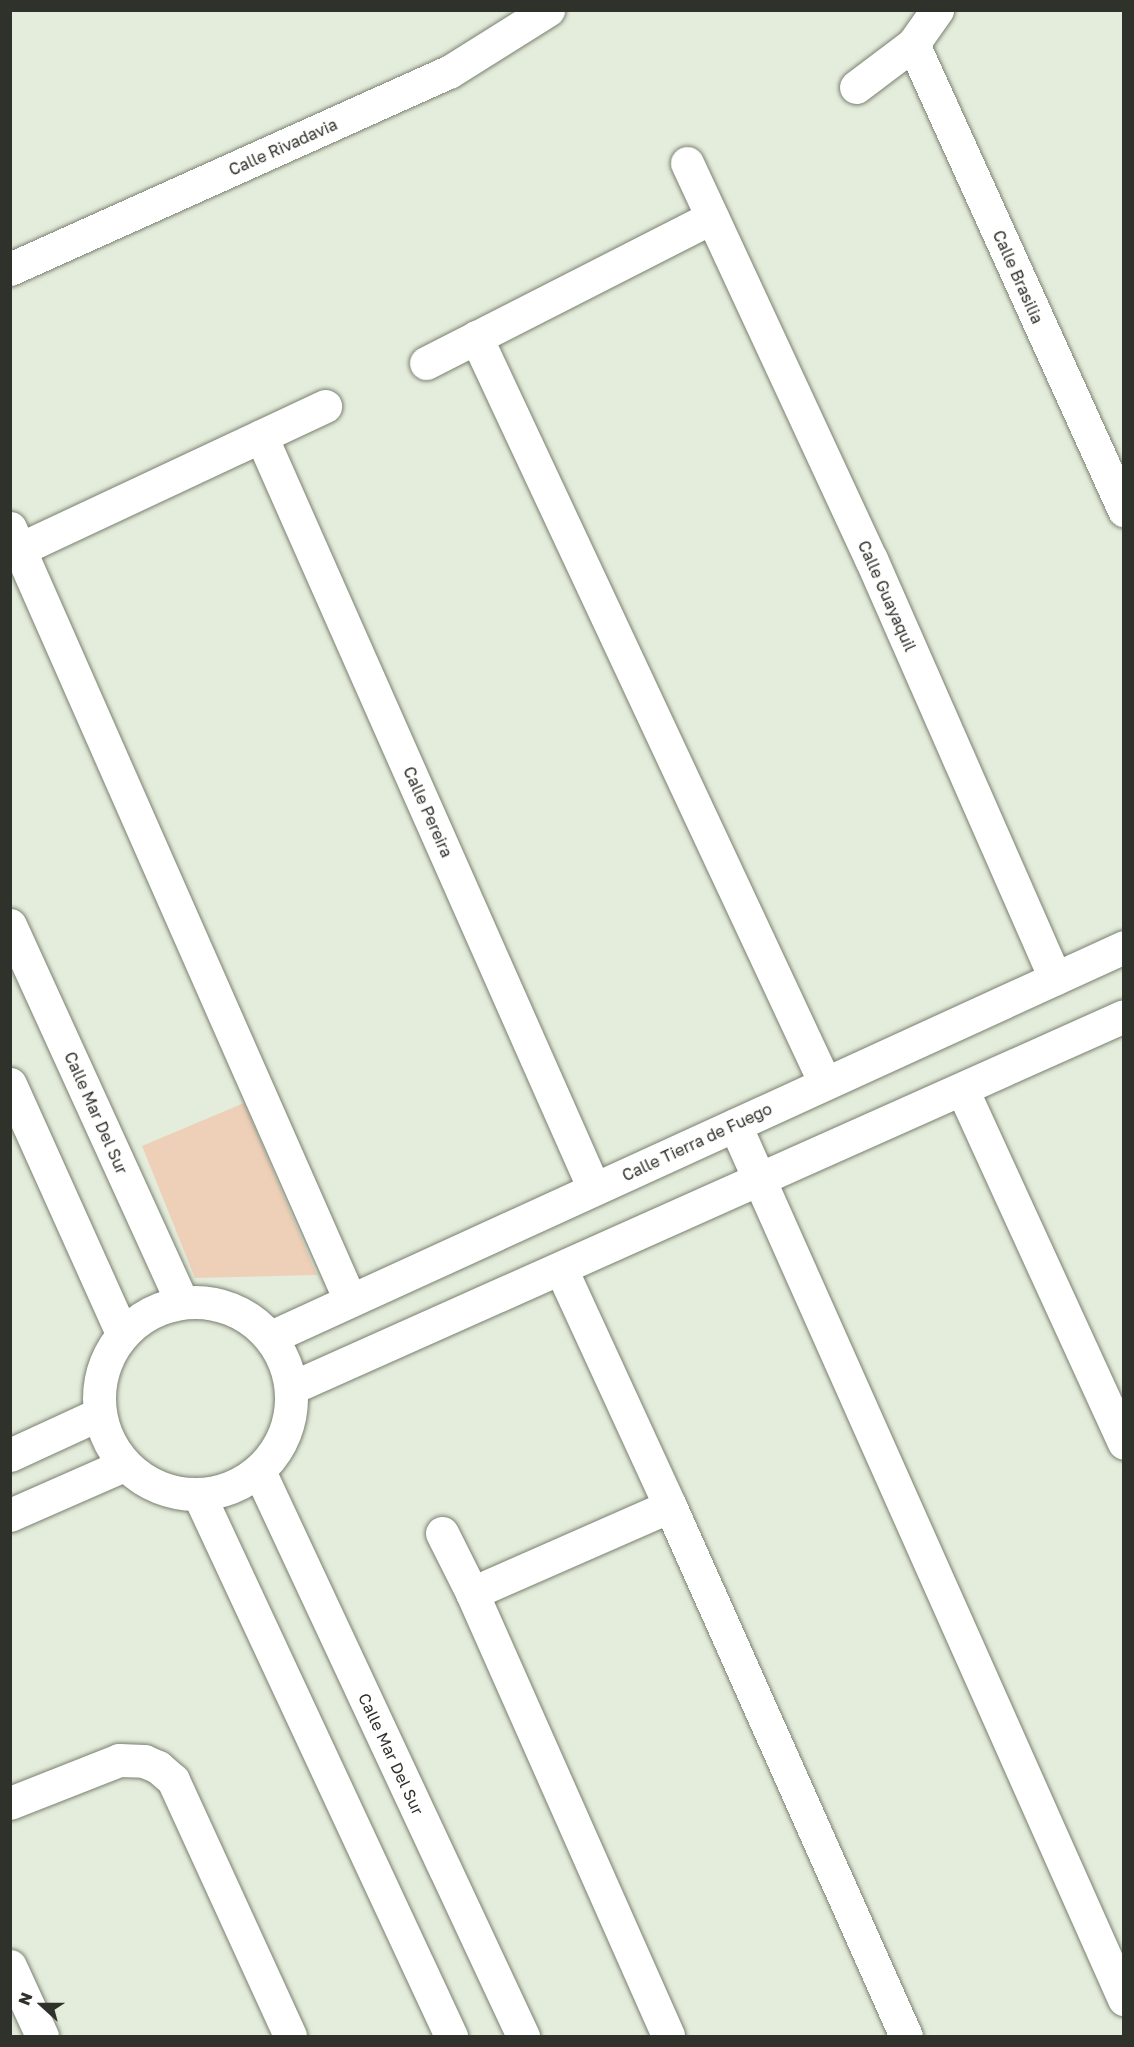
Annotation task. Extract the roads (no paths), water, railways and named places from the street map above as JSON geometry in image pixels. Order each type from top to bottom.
[{"type":"street","name":"Calle Rivadavia","points":[[10,269],[449,72],[548,10]]},
{"type":"street","points":[[856,87],[913,44],[937,10]]},
{"type":"street","name":"Calle Brasilia","points":[[913,44],[1124,510]]},
{"type":"street","name":"Calle Guayaquil","points":[[687,163],[871,559],[1055,978]]},
{"type":"street","points":[[426,363],[712,217]]},
{"type":"street","points":[[476,338],[825,1083]]},
{"type":"street","points":[[325,406],[261,436],[15,538],[350,1300]]},
{"type":"street","name":"Calle Pereira","points":[[261,436],[594,1189]]},
{"type":"street","name":"Calle Mar Del Sur","points":[[10,925],[181,1301]]},
{"type":"street","name":"Calle Tierra de Fuego","points":[[271,1337],[1124,947]]},
{"type":"street","points":[[291,1388],[1124,1016]]},
{"type":"street","points":[[10,1084],[122,1333]]},
{"type":"street","points":[[962,1089],[1124,1443]]},
{"type":"street","points":[[735,1125],[1124,1999]]},
{"type":"street","points":[[561,1269],[670,1506],[906,2037]]},
{"type":"street","points":[[181,1301],[215,1302],[246,1315],[271,1337],[285,1361],[291,1388],[285,1433],[259,1471],[231,1488],[199,1495],[158,1488],[123,1465],[99,1414],[101,1371],[122,1333],[149,1312],[181,1301]]},
{"type":"street","points":[[10,1455],[99,1414]]},
{"type":"street","points":[[10,1515],[123,1465]]},
{"type":"street","name":"Calle Mar Del Sur","points":[[259,1471],[523,2037]]},
{"type":"street","points":[[199,1495],[451,2037]]},
{"type":"street","points":[[472,1593],[670,1506]]},
{"type":"street","points":[[442,1533],[472,1593],[668,2037]]},
{"type":"street","points":[[10,1803],[119,1760],[144,1761],[158,1767],[173,1780],[290,2037]]},
{"type":"street","points":[[10,1966],[42,2037]]}]
